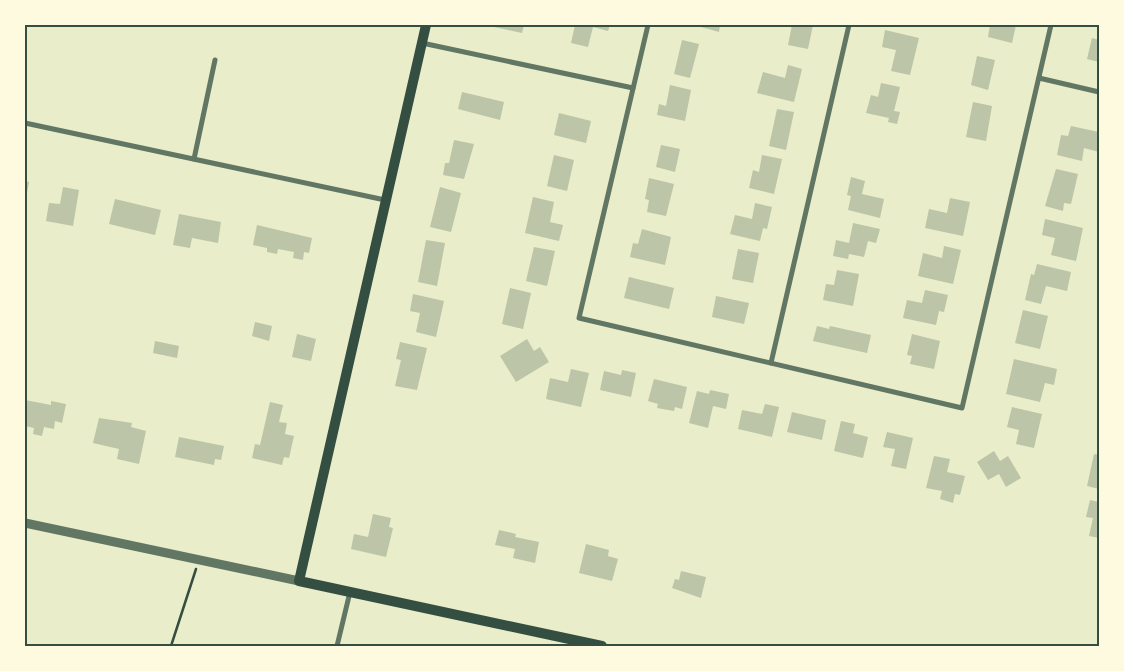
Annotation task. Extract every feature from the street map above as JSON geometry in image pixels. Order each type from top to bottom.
[{"type":"main road","points":[[426,25],[299,582],[602,646]]},
{"type":"street","points":[[648,25],[579,318],[962,408],[1051,25]]},
{"type":"street","points":[[771,363],[849,25]]},
{"type":"street","points":[[422,42],[633,88]]},
{"type":"street","points":[[194,159],[215,60]]},
{"type":"street","points":[[1039,78],[1099,92]]},
{"type":"street","points":[[25,123],[385,200]]},
{"type":"street","points":[[25,523],[299,582]]},
{"type":"street","points":[[336,646],[350,592]]},
{"type":"path","points":[[172,646],[198,560]]},
{"type":"building","points":[[485,25],[524,25],[522,33]]},
{"type":"building","points":[[575,25],[610,25],[608,31],[593,27],[588,47],[571,43]]},
{"type":"building","points":[[694,25],[720,25],[719,32]]},
{"type":"building","points":[[792,25],[813,25],[808,49],[788,45]]},
{"type":"building","points":[[990,25],[1016,25],[1012,43],[988,37]]},
{"type":"building","points":[[885,30],[919,38],[910,75],[891,71],[896,50],[882,47]]},
{"type":"building","points":[[1092,38],[1099,40],[1099,62],[1087,59]]},
{"type":"building","points":[[682,40],[699,44],[690,78],[674,74]]},
{"type":"building","points":[[977,56],[995,60],[988,90],[971,85]]},
{"type":"building","points":[[788,65],[802,69],[794,102],[757,93],[763,72],[785,78]]},
{"type":"building","points":[[881,83],[900,87],[894,111],[900,112],[897,124],[888,122],[889,118],[866,113],[871,95],[878,97]]},
{"type":"building","points":[[670,85],[691,90],[685,121],[657,115],[659,104],[666,106]]},
{"type":"building","points":[[462,92],[504,102],[500,120],[458,109]]},
{"type":"building","points":[[973,102],[992,106],[986,141],[966,137]]},
{"type":"building","points":[[777,109],[794,112],[786,150],[769,146]]},
{"type":"building","points":[[559,113],[591,121],[586,143],[554,135]]},
{"type":"building","points":[[1071,126],[1099,132],[1099,152],[1084,148],[1082,161],[1057,155],[1061,135],[1068,136]]},
{"type":"building","points":[[454,140],[474,144],[464,179],[443,175],[445,163],[449,163]]},
{"type":"building","points":[[661,145],[680,149],[675,172],[656,167]]},
{"type":"building","points":[[554,155],[574,160],[567,191],[547,186]]},
{"type":"building","points":[[762,155],[782,159],[774,194],[749,188],[753,170],[759,172]]},
{"type":"building","points":[[1056,169],[1078,174],[1071,204],[1064,203],[1063,211],[1045,206]]},
{"type":"building","points":[[851,177],[865,181],[862,194],[884,199],[880,218],[848,210],[851,196],[847,195]]},
{"type":"building","points":[[649,178],[674,184],[666,216],[647,212],[649,200],[645,199]]},
{"type":"building","points":[[25,181],[29,182],[26,198],[25,198]]},
{"type":"building","points":[[63,187],[79,190],[73,226],[46,221],[49,203],[60,204]]},
{"type":"building","points":[[440,187],[461,193],[451,232],[430,227]]},
{"type":"building","points":[[533,197],[554,202],[550,222],[563,225],[559,241],[525,233]]},
{"type":"building","points":[[950,198],[970,202],[963,236],[925,228],[929,209],[947,213]]},
{"type":"building","points":[[115,199],[161,210],[155,235],[109,224]]},
{"type":"building","points":[[755,203],[772,207],[767,229],[763,228],[760,241],[730,234],[735,215],[752,219]]},
{"type":"building","points":[[179,214],[221,222],[218,243],[192,238],[190,248],[173,245]]},
{"type":"building","points":[[1045,219],[1083,228],[1076,261],[1051,255],[1055,238],[1042,235]]},
{"type":"building","points":[[853,223],[880,229],[876,243],[868,241],[864,257],[849,254],[848,259],[833,256],[836,240],[849,243]]},
{"type":"building","points":[[257,225],[312,238],[309,253],[304,252],[303,260],[293,258],[294,252],[278,249],[277,254],[267,252],[267,248],[253,245]]},
{"type":"building","points":[[642,229],[671,237],[665,265],[630,257],[633,243],[638,244]]},
{"type":"building","points":[[426,240],[445,243],[437,286],[418,282]]},
{"type":"building","points":[[944,246],[961,250],[953,284],[918,276],[923,253],[942,258]]},
{"type":"building","points":[[534,247],[555,251],[547,286],[526,281]]},
{"type":"building","points":[[738,249],[759,253],[753,283],[732,279]]},
{"type":"building","points":[[1037,264],[1071,272],[1067,291],[1046,286],[1041,304],[1025,300],[1031,274],[1034,275]]},
{"type":"building","points":[[837,270],[859,274],[853,306],[823,300],[826,284],[834,285]]},
{"type":"building","points":[[629,277],[674,288],[669,309],[624,298]]},
{"type":"building","points":[[510,288],[531,293],[523,329],[502,324]]},
{"type":"building","points":[[925,290],[948,295],[944,312],[939,311],[936,325],[903,318],[907,300],[922,303]]},
{"type":"building","points":[[413,294],[444,301],[436,337],[416,332],[420,313],[410,311]]},
{"type":"building","points":[[716,296],[749,303],[744,324],[712,317]]},
{"type":"building","points":[[1023,310],[1048,316],[1040,349],[1015,343]]},
{"type":"building","points":[[255,322],[272,326],[269,341],[252,336]]},
{"type":"building","points":[[817,326],[829,329],[830,326],[871,335],[867,353],[813,341]]},
{"type":"building","points":[[297,334],[316,339],[311,361],[292,357]]},
{"type":"building","points":[[912,334],[940,341],[934,369],[910,364],[912,356],[907,355]]},
{"type":"building","points":[[527,339],[534,351],[540,347],[549,362],[516,382],[500,356]]},
{"type":"building","points":[[155,341],[179,346],[177,358],[153,353]]},
{"type":"building","points":[[400,342],[427,348],[417,390],[395,386],[401,360],[396,359]]},
{"type":"building","points":[[1014,359],[1057,369],[1054,385],[1045,383],[1040,402],[1006,394]]},
{"type":"building","points":[[571,369],[589,373],[581,407],[546,399],[550,378],[568,382]]},
{"type":"building","points":[[622,370],[636,373],[631,397],[600,390],[604,371],[621,375]]},
{"type":"building","points":[[654,379],[687,387],[682,409],[675,407],[674,411],[657,408],[658,404],[648,401]]},
{"type":"building","points":[[710,390],[729,394],[726,409],[713,406],[708,428],[689,423],[697,391],[709,394]]},
{"type":"building","points":[[25,400],[51,405],[51,401],[66,404],[62,423],[55,421],[54,429],[44,427],[42,436],[33,434],[34,428],[25,426]]},
{"type":"building","points":[[270,402],[283,405],[279,422],[287,423],[285,434],[294,436],[289,458],[284,457],[282,465],[252,458],[255,444],[260,445]]},
{"type":"building","points":[[765,404],[779,407],[772,437],[738,429],[742,410],[762,414]]},
{"type":"building","points":[[1012,407],[1042,414],[1034,448],[1016,444],[1019,430],[1007,427]]},
{"type":"building","points":[[792,412],[826,420],[822,440],[787,432]]},
{"type":"building","points":[[99,418],[132,423],[131,427],[146,431],[139,464],[117,459],[119,449],[93,443]]},
{"type":"building","points":[[841,421],[855,424],[853,433],[868,437],[863,458],[834,451]]},
{"type":"building","points":[[887,432],[913,438],[906,469],[891,466],[895,449],[883,447]]},
{"type":"building","points":[[179,437],[224,446],[221,460],[215,459],[214,465],[175,457]]},
{"type":"building","points":[[994,451],[1000,461],[1008,456],[1021,478],[1006,487],[999,474],[988,480],[977,462]]},
{"type":"building","points":[[1094,454],[1099,455],[1099,489],[1087,486]]},
{"type":"building","points":[[934,456],[950,459],[947,472],[965,476],[960,495],[955,494],[953,503],[940,499],[942,491],[926,488]]},
{"type":"building","points":[[1090,500],[1099,502],[1099,538],[1089,536],[1093,518],[1086,517]]},
{"type":"building","points":[[373,514],[391,518],[389,527],[393,528],[386,557],[351,549],[354,534],[368,537]]},
{"type":"building","points":[[499,530],[516,534],[515,537],[539,542],[535,563],[513,558],[515,549],[495,545]]},
{"type":"building","points":[[586,544],[609,550],[608,556],[618,559],[612,581],[579,573]]},
{"type":"building","points":[[681,571],[706,577],[701,598],[672,588],[675,579],[679,580]]}]
